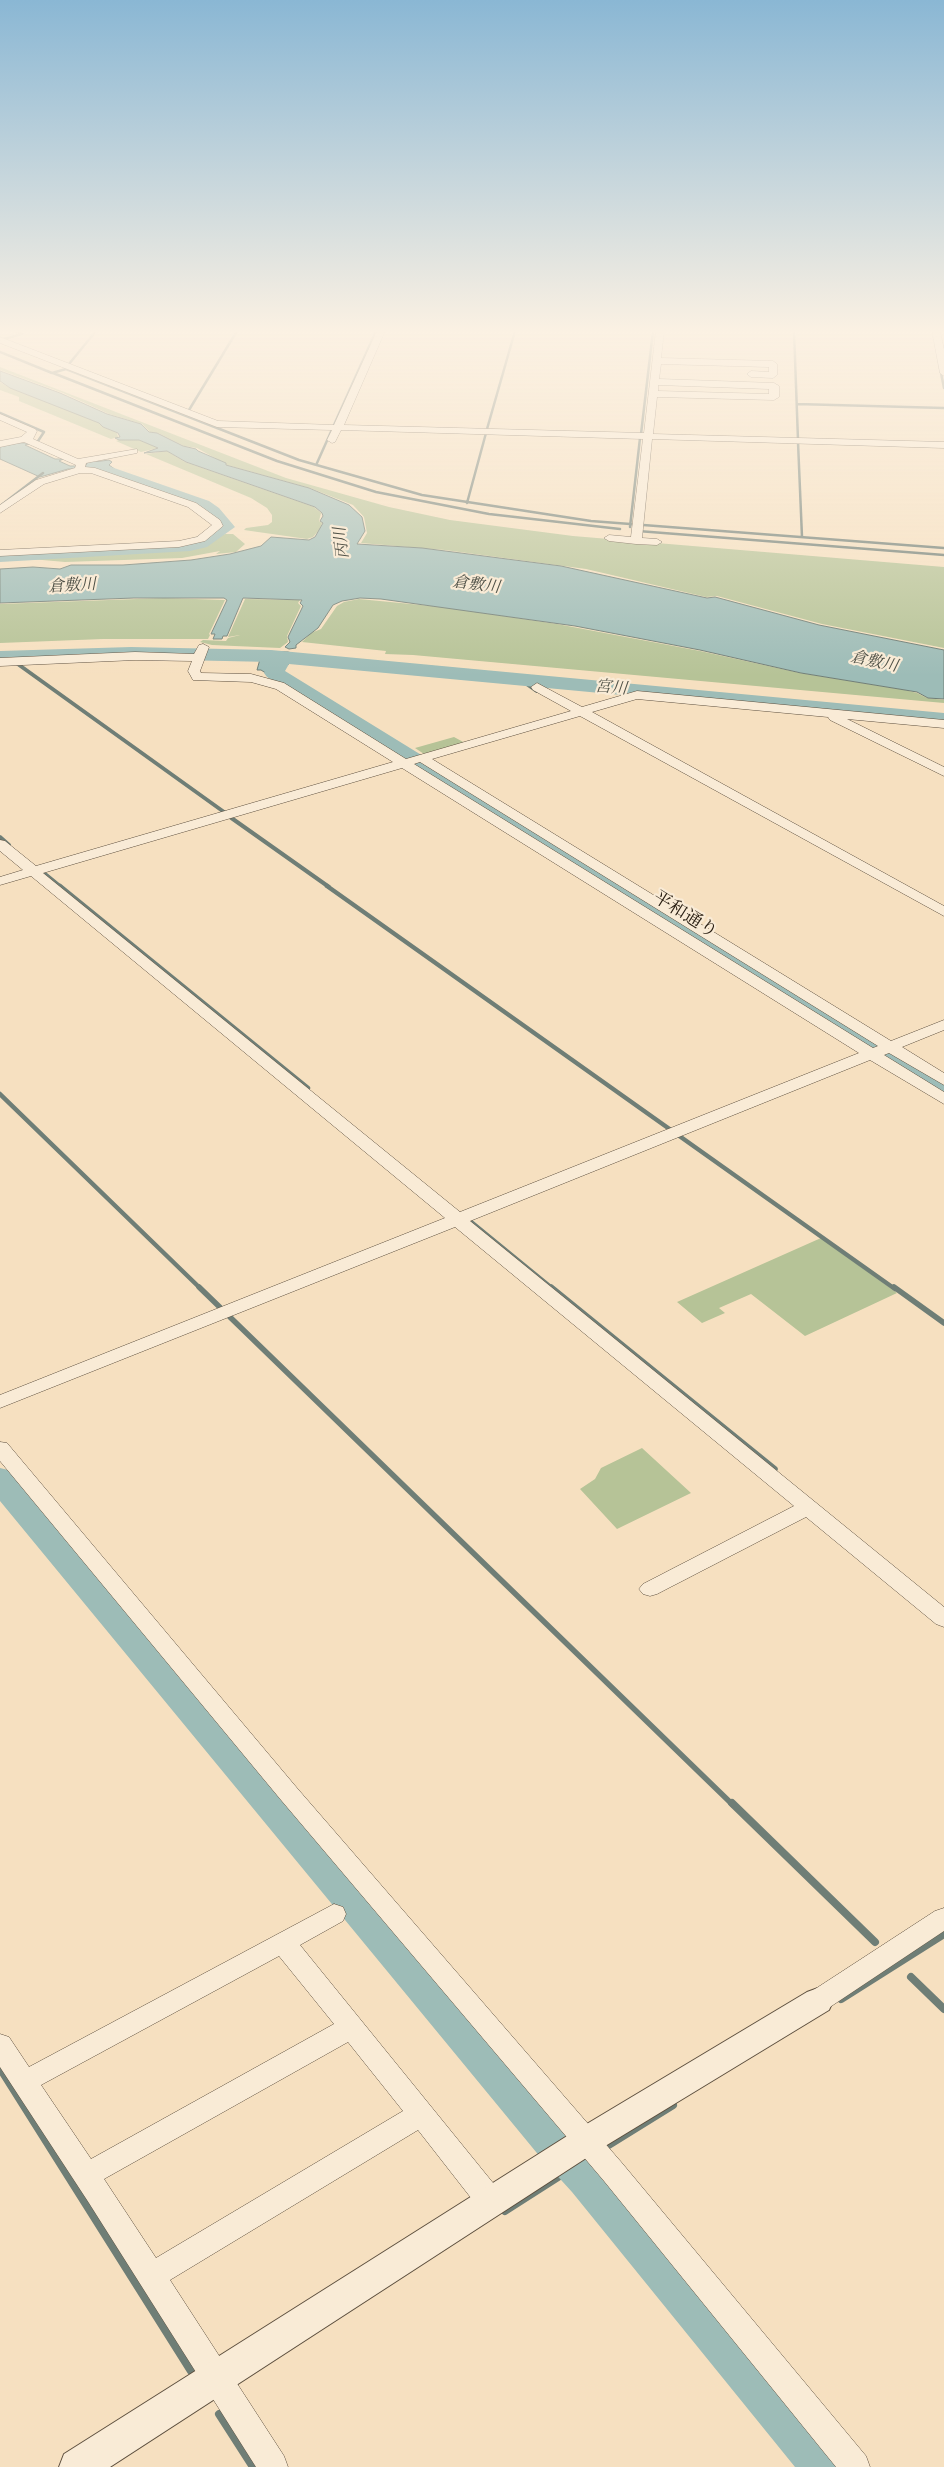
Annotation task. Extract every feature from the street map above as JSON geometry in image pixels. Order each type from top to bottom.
[{"type":"street","points":[[0,554],[180,544],[200,539],[218,526],[216,522],[201,510],[188,503],[79,467],[40,446]]},
{"type":"street","points":[[638,530],[647,446]]},
{"type":"street","points":[[0,510],[40,482],[79,467],[134,451]]},
{"type":"street","points":[[609,538],[638,530],[657,542]]},
{"type":"street","points":[[0,543],[15,553]]},
{"type":"street","points":[[8,662],[201,652],[194,671],[197,677],[257,679],[296,688],[413,761],[845,1020],[944,1099]]},
{"type":"street","points":[[537,687],[578,713],[944,912]]},
{"type":"street","points":[[0,882],[637,695],[944,724]]},
{"type":"street","points":[[823,713],[944,772]]},
{"type":"street","points":[[0,844],[39,870],[463,1217],[944,1619]]},
{"type":"street","points":[[0,1402],[944,1025]]},
{"type":"street","points":[[882,1050],[944,1080]]},
{"type":"street","points":[[0,1448],[311,1821],[582,2152],[855,2467]]},
{"type":"street","points":[[650,1589],[810,1508]]},
{"type":"street","points":[[24,2082],[334,1914]]},
{"type":"street","points":[[77,2467],[220,2385],[492,2203],[582,2152],[944,1918]]},
{"type":"street","points":[[283,1942],[492,2203]]},
{"type":"street","points":[[86,2175],[351,2027]]},
{"type":"street","points":[[0,2045],[274,2467]]},
{"type":"street","points":[[150,2276],[421,2114]]},
{"type":"green space","points":[[128,446],[154,446],[158,448],[141,452]]},
{"type":"green space","points":[[185,446],[204,446],[286,478],[389,507],[450,520],[573,536],[944,567],[944,648],[822,624],[717,596],[706,597],[586,569],[445,550],[361,543],[367,533],[364,517],[353,505],[310,488],[227,465],[197,448]]},
{"type":"green space","points":[[167,451],[185,462],[314,507],[321,513],[319,521],[322,523],[320,529],[313,537],[307,539],[244,530],[246,528],[268,525],[272,522],[272,515],[267,508],[251,498],[146,454]]},
{"type":"green space","points":[[225,534],[233,534],[245,544],[236,552],[216,554],[220,551],[182,558],[65,562],[31,559],[31,557],[195,547]]},
{"type":"green space","points":[[164,598],[225,600],[208,639],[103,639],[0,643],[0,604]]},
{"type":"green space","points":[[245,599],[300,600],[298,603],[301,606],[287,636],[288,642],[280,648],[212,645],[200,642],[203,640],[226,641],[228,638],[240,635],[228,637]]},
{"type":"green space","points":[[359,599],[442,607],[557,624],[700,651],[800,673],[905,690],[927,698],[944,700],[944,703],[385,654],[386,651],[302,642],[311,633],[321,629],[337,606],[344,602]]},
{"type":"green space","points":[[454,737],[467,744],[427,756],[415,748]]},
{"type":"green space","points":[[821,1238],[897,1293],[805,1336],[751,1294],[719,1308],[725,1313],[702,1323],[677,1302]]},
{"type":"green space","points":[[642,1448],[691,1493],[617,1529],[580,1489],[595,1479],[601,1468]]},
{"type":"water","points":[[27,446],[55,459],[63,459],[59,461],[70,466],[86,466],[87,463],[109,460],[112,462],[109,465],[123,475],[117,477],[93,469],[68,469],[40,477],[0,459],[0,447]]},
{"type":"water","points":[[154,446],[184,446],[196,449],[226,463],[226,465],[309,488],[349,505],[362,517],[365,531],[357,544],[422,548],[561,566],[707,598],[715,597],[819,625],[944,650],[944,699],[928,698],[917,692],[801,673],[700,650],[575,626],[381,599],[360,598],[342,601],[333,605],[318,628],[296,645],[296,648],[289,649],[285,647],[290,642],[288,637],[303,606],[300,603],[302,600],[243,598],[227,636],[223,636],[222,639],[213,639],[215,634],[211,634],[227,600],[224,598],[134,598],[0,603],[0,569],[33,567],[60,569],[71,565],[123,565],[191,560],[230,554],[261,546],[271,537],[309,540],[315,537],[323,523],[320,521],[323,516],[322,513],[315,507],[186,462],[167,451],[144,453],[158,448]]},
{"type":"water","points":[[206,650],[288,652],[303,656],[300,662],[292,662],[282,668],[281,674],[300,685],[289,688],[261,670],[257,670],[260,659],[203,656]]},
{"type":"waterway","points":[[239,446],[277,461],[376,492],[489,514],[620,529]]},
{"type":"waterway","points":[[263,446],[299,460],[422,495],[467,502]]},
{"type":"waterway","points":[[317,463],[325,446]]},
{"type":"waterway","points":[[467,502],[482,446]]},
{"type":"waterway","points":[[630,524],[639,446]]},
{"type":"waterway","points":[[798,446],[802,537]]},
{"type":"waterway","points":[[0,557],[190,546],[201,543],[226,527],[213,512],[203,505],[94,466]]},
{"type":"waterway","points":[[0,506],[43,473]]},
{"type":"waterway","points":[[467,502],[591,521],[630,524]]},
{"type":"waterway","points":[[630,524],[944,548]]},
{"type":"waterway","points":[[638,531],[944,555]]},
{"type":"waterway","name":"宮川","points":[[0,657],[131,653],[271,656],[944,719]]},
{"type":"waterway","points":[[8,657],[224,812]]},
{"type":"waterway","points":[[281,661],[274,673],[944,1088]]},
{"type":"waterway","points":[[526,680],[527,684],[537,691]]},
{"type":"waterway","points":[[230,817],[329,887]]},
{"type":"waterway","points":[[0,837],[9,845]]},
{"type":"waterway","points":[[39,869],[61,887]]},
{"type":"waterway","points":[[60,886],[308,1088]]},
{"type":"waterway","points":[[327,886],[895,1289]]},
{"type":"waterway","points":[[0,1094],[201,1289]]},
{"type":"waterway","points":[[465,1217],[553,1289]]},
{"type":"waterway","points":[[199,1287],[733,1805]]},
{"type":"waterway","points":[[551,1287],[775,1469]]},
{"type":"waterway","points":[[894,1287],[944,1323]]},
{"type":"waterway","points":[[0,1479],[556,2144],[588,2178],[826,2467]]},
{"type":"waterway","points":[[732,1803],[875,1942]]},
{"type":"waterway","points":[[841,1999],[944,1934]]},
{"type":"waterway","points":[[911,1977],[944,2009]]},
{"type":"waterway","points":[[0,2068],[191,2371]]},
{"type":"waterway","points":[[602,2149],[673,2105]]},
{"type":"waterway","points":[[505,2211],[591,2156]]},
{"type":"waterway","points":[[219,2414],[253,2467]]},
{"type":"water label","name":"丙川","points":[[342,543]]},
{"type":"water label","name":"倉敷川","points":[[476,585]]},
{"type":"water label","name":"倉敷川","points":[[72,586]]},
{"type":"water label","name":"倉敷川","points":[[874,662]]}]
